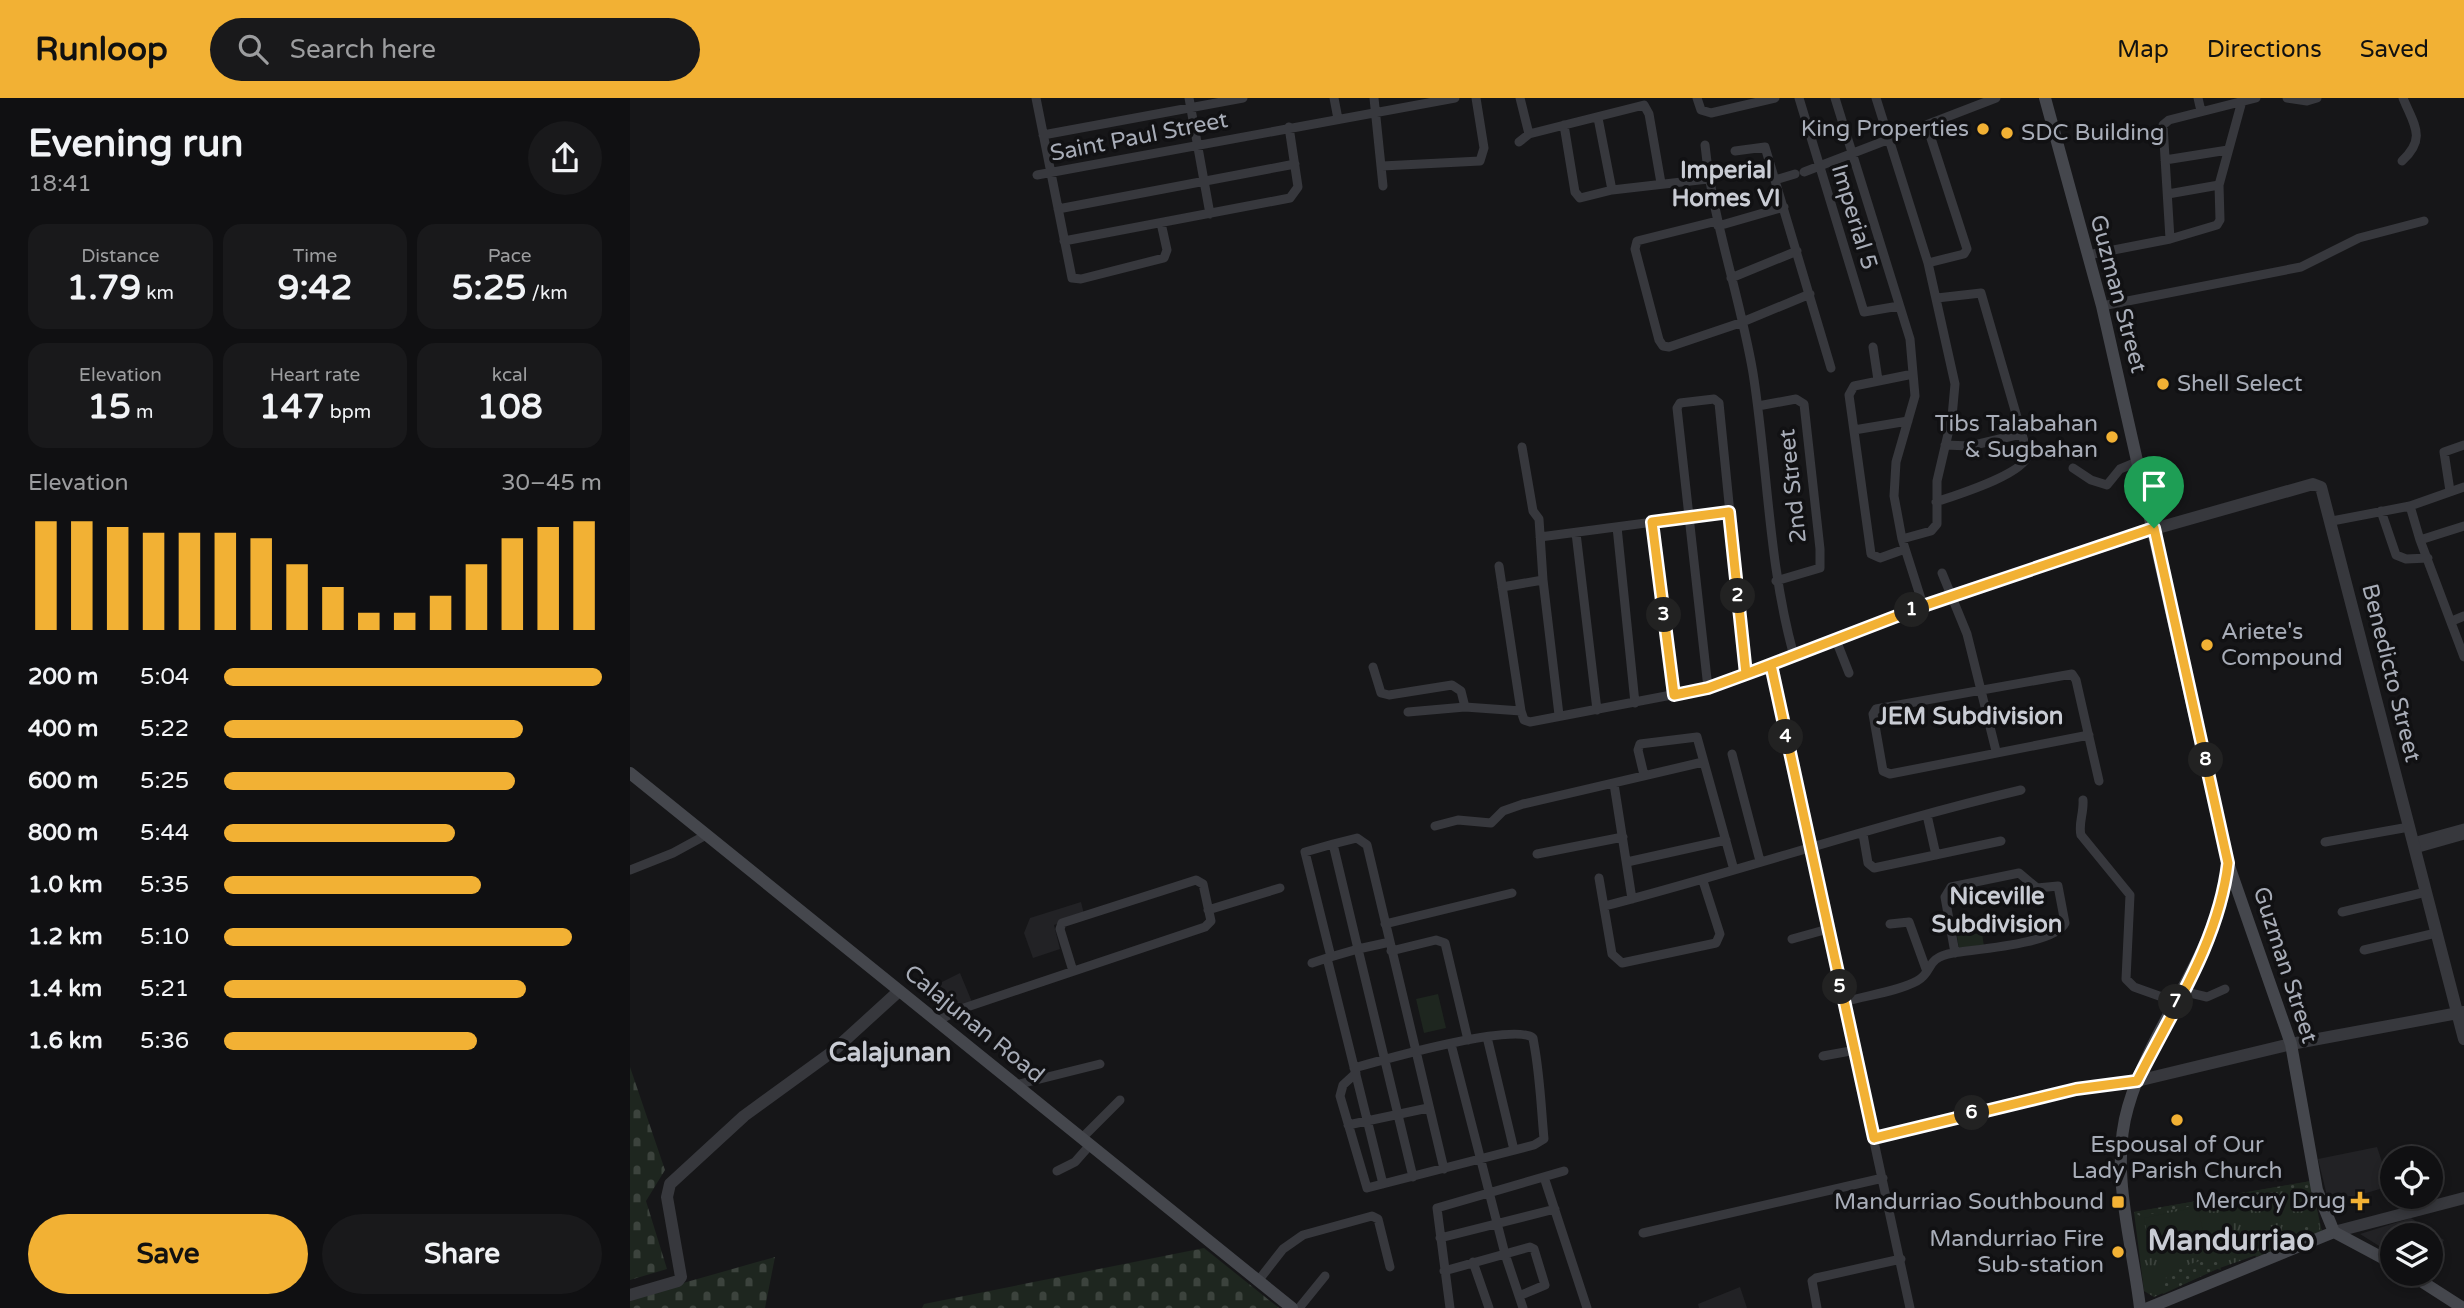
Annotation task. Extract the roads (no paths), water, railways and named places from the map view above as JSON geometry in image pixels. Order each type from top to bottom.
[{"type":"main road","name":"Guzman Street","points":[[2045,98],[2102,306],[2228,863],[2291,1045],[2317,1189],[2334,1232]]},
{"type":"main road","name":"Calajunan Road","points":[[630,773],[1292,1308]]},
{"type":"main road","points":[[2140,1308],[2122,1170],[2122,1132],[2137,1081],[2217,918],[2224,896],[2228,863]]},
{"type":"main road","points":[[2148,1308],[2334,1232],[2380,1257]]},
{"type":"main road","points":[[2429,1286],[2463,1308]]},
{"type":"street","points":[[1037,98],[1070,275],[1080,279],[1164,258],[1167,250],[1161,223]]},
{"type":"street","points":[[1043,135],[1190,103],[1243,98]]},
{"type":"street","points":[[1334,98],[1338,119]]},
{"type":"street","points":[[1374,98],[1383,186]]},
{"type":"street","name":"Saint Paul Street","points":[[1037,175],[1455,98]]},
{"type":"street","points":[[1382,166],[1479,161],[1484,148],[1476,98]]},
{"type":"street","points":[[1520,98],[1529,134]]},
{"type":"street","points":[[1697,98],[1701,110],[1711,113],[1775,98]]},
{"type":"street","name":"Imperial 5","points":[[1799,98],[1864,312],[1899,306]]},
{"type":"street","points":[[1835,98],[1910,339],[1914,396],[1896,462],[1894,496],[1904,544],[1923,606]]},
{"type":"street","points":[[1877,98],[1928,262],[1955,384],[1936,502],[1937,524],[1934,530],[1880,558],[1871,554],[1849,390],[1878,380],[1913,374]]},
{"type":"street","points":[[1775,180],[1818,167],[1996,98]]},
{"type":"street","points":[[2198,98],[2202,111]]},
{"type":"street","points":[[2170,239],[2162,129],[2166,121],[2256,98]]},
{"type":"street","points":[[2287,98],[2307,101],[2317,98]]},
{"type":"street","points":[[2402,161],[2414,150],[2417,137],[2403,98]]},
{"type":"street","points":[[2088,255],[2211,229],[2220,220],[2219,185],[2242,102]]},
{"type":"street","points":[[1190,103],[1210,214]]},
{"type":"street","points":[[1519,142],[1529,134],[1598,118],[1639,105],[1646,107],[1661,183]]},
{"type":"street","points":[[1598,118],[1612,190]]},
{"type":"street","points":[[1564,125],[1576,195],[1584,198],[1612,190],[1708,178]]},
{"type":"street","points":[[1927,126],[1967,249],[1964,254],[1928,262]]},
{"type":"street","points":[[1064,241],[1294,196],[1298,187],[1289,127]]},
{"type":"street","points":[[1704,145],[1717,223],[1758,406],[1776,581],[1794,656]]},
{"type":"street","points":[[1735,151],[1764,146],[1830,368]]},
{"type":"street","points":[[2165,160],[2228,150]]},
{"type":"street","points":[[1058,209],[1295,164]]},
{"type":"street","points":[[2168,194],[2219,185]]},
{"type":"street","points":[[1784,207],[1637,241],[1634,249],[1663,346],[1669,347],[1740,323],[1810,294]]},
{"type":"street","points":[[2102,306],[2301,267],[2359,237],[2424,221]]},
{"type":"street","points":[[1731,278],[1797,251]]},
{"type":"street","points":[[1936,502],[1975,489],[2027,461],[2028,455],[1981,293],[1937,298]]},
{"type":"street","points":[[1873,347],[1878,380]]},
{"type":"street","points":[[1708,688],[1677,408],[1680,403],[1714,399],[1719,403],[1746,674]]},
{"type":"street","name":"2nd Street","points":[[1758,406],[1800,400],[1805,417],[1820,568],[1776,581]]},
{"type":"street","points":[[1854,430],[1908,421]]},
{"type":"street","points":[[1945,445],[1970,446],[2021,434]]},
{"type":"street","points":[[2450,491],[2444,452],[2464,445]]},
{"type":"street","points":[[1522,447],[1540,537],[1559,715]]},
{"type":"street","points":[[2073,468],[2091,480],[2107,485],[2120,469],[2137,462]]},
{"type":"street","name":"Benedicto Street","points":[[2154,528],[2313,484],[2322,487],[2436,933],[2461,1013],[2464,1039]]},
{"type":"street","points":[[2332,521],[2410,506],[2464,487]]},
{"type":"street","points":[[2410,506],[2464,657]]},
{"type":"street","points":[[2381,511],[2396,555],[2406,559],[2428,558]]},
{"type":"street","points":[[1540,537],[1729,512]]},
{"type":"street","points":[[1652,522],[1674,695]]},
{"type":"street","points":[[2420,540],[2464,526]]},
{"type":"street","points":[[1617,527],[1635,703]]},
{"type":"street","points":[[1499,566],[1521,711],[1524,720],[1530,722],[1708,688],[1923,606],[1951,599],[2154,528]]},
{"type":"street","points":[[1576,533],[1597,710]]},
{"type":"street","points":[[1942,573],[1967,634],[1996,751]]},
{"type":"street","points":[[1502,587],[1543,580]]},
{"type":"street","points":[[2452,621],[2464,616]]},
{"type":"street","points":[[1836,640],[1849,673]]},
{"type":"street","points":[[1771,665],[1910,1308]]},
{"type":"street","points":[[1373,667],[1381,693],[1389,695],[1452,685],[1461,691],[1465,707]]},
{"type":"street","points":[[2089,735],[1996,751],[1890,775],[1883,771],[1873,711],[2072,674],[2089,735],[2099,781]]},
{"type":"street","points":[[1408,712],[1465,707],[1521,711]]},
{"type":"street","points":[[1644,775],[1638,750],[1640,744],[1695,736],[1734,870]]},
{"type":"street","points":[[1732,754],[1760,861]]},
{"type":"street","points":[[1435,826],[1458,820],[1491,823],[1506,810],[1703,762]]},
{"type":"street","points":[[1615,785],[1632,899]]},
{"type":"street","points":[[1605,906],[1703,881],[1809,846],[1863,834],[2021,790]]},
{"type":"street","points":[[2083,800],[2081,835],[2122,881],[2130,895],[2126,978],[2134,987],[2179,996],[2207,997],[2225,989]]},
{"type":"street","points":[[1927,816],[1936,855]]},
{"type":"street","points":[[2325,842],[2409,827]]},
{"type":"street","points":[[2414,846],[2464,828]]},
{"type":"street","points":[[1863,834],[1868,863],[1872,868],[2001,841]]},
{"type":"street","points":[[630,870],[673,853],[706,835]]},
{"type":"street","points":[[2414,846],[2464,835]]},
{"type":"street","points":[[1536,854],[1623,837]]},
{"type":"street","points":[[1383,1184],[1305,852],[1357,838],[1365,841],[1444,1169]]},
{"type":"street","points":[[1627,862],[1726,841]]},
{"type":"street","points":[[1333,844],[1413,1177]]},
{"type":"street","points":[[1844,1002],[1916,981],[1932,960],[2056,933],[2065,923],[2058,886],[2037,888],[2019,873],[1951,887],[1945,897],[1955,953]]},
{"type":"street","points":[[1599,878],[1612,954],[1622,963],[1710,946],[1720,934],[1703,881]]},
{"type":"street","points":[[937,1021],[961,1009],[1205,927],[1212,921],[1203,884],[1196,880],[1062,923],[1060,929],[1073,971]]},
{"type":"street","points":[[1208,910],[1280,888]]},
{"type":"street","points":[[2342,912],[2426,892]]},
{"type":"street","points":[[1385,924],[1512,893]]},
{"type":"street","points":[[1889,924],[1909,922],[1926,969]]},
{"type":"street","points":[[1792,939],[1828,929]]},
{"type":"street","points":[[2364,950],[2436,933]]},
{"type":"street","points":[[1312,963],[1358,949],[1436,940],[1445,943],[1468,1040]]},
{"type":"street","points":[[630,1295],[678,1281],[681,1277],[667,1197],[677,1177],[744,1116],[840,1045],[899,991]]},
{"type":"street","points":[[1874,1138],[2076,1089],[2137,1081],[2291,1045],[2461,1013]]},
{"type":"street","points":[[1524,1032],[1532,1038],[1542,1084],[1539,1098],[1545,1139],[1479,1160],[1367,1188],[1340,1092],[1355,1070],[1384,1060],[1468,1040],[1524,1032]]},
{"type":"street","points":[[1487,1037],[1514,1150]]},
{"type":"street","points":[[1451,1044],[1504,1254],[1523,1308]]},
{"type":"street","points":[[1823,1056],[1856,1050]]},
{"type":"street","points":[[1016,1085],[1100,1064]]},
{"type":"street","points":[[1057,1171],[1075,1162],[1086,1142],[1120,1100]]},
{"type":"street","points":[[1348,1125],[1428,1108]]},
{"type":"street","points":[[1450,1308],[1436,1213],[1438,1206],[1564,1171]]},
{"type":"street","points":[[1544,1177],[1587,1308]]},
{"type":"street","points":[[1643,1233],[1883,1178]]},
{"type":"street","points":[[2334,1232],[2464,1198]]},
{"type":"street","points":[[1440,1238],[1555,1209]]},
{"type":"street","points":[[1258,1281],[1283,1249],[1303,1235],[1372,1216],[1378,1219],[1390,1267]]},
{"type":"street","points":[[1444,1271],[1530,1247],[1534,1250],[1545,1285],[1519,1296]]},
{"type":"street","points":[[1817,1308],[1812,1287],[1812,1281],[1816,1278],[1901,1259]]},
{"type":"street","points":[[1473,1262],[1489,1308]]},
{"type":"street","points":[[1299,1308],[1325,1276]]},
{"type":"place","name":"King Properties","points":[[1983,129]]},
{"type":"place","name":"SDC Building","points":[[2007,133]]},
{"type":"place","name":"Shell Select","points":[[2163,384]]},
{"type":"place","name":"Tibs Talabahan & Sugbahan","points":[[2112,437]]},
{"type":"place","name":"Ariete's Compound","points":[[2207,645]]},
{"type":"place","name":"Espousal of Our Lady Parish Church","points":[[2177,1120]]},
{"type":"place","name":"Mercury Drug","points":[[2360,1201]]},
{"type":"place","name":"Mandurriao Southbound","points":[[2118,1202]]},
{"type":"place","name":"Mandurriao Fire Sub-station","points":[[2118,1252]]},
{"type":"district","name":"Imperial Homes VI","points":[[1726,184]]},
{"type":"district","name":"JEM Subdivision","points":[[1970,716]]},
{"type":"district","name":"Niceville Subdivision","points":[[1997,910]]},
{"type":"district","name":"Calajunan","points":[[890,1052]]},
{"type":"district","name":"Mandurriao","points":[[2231,1240]]}]
